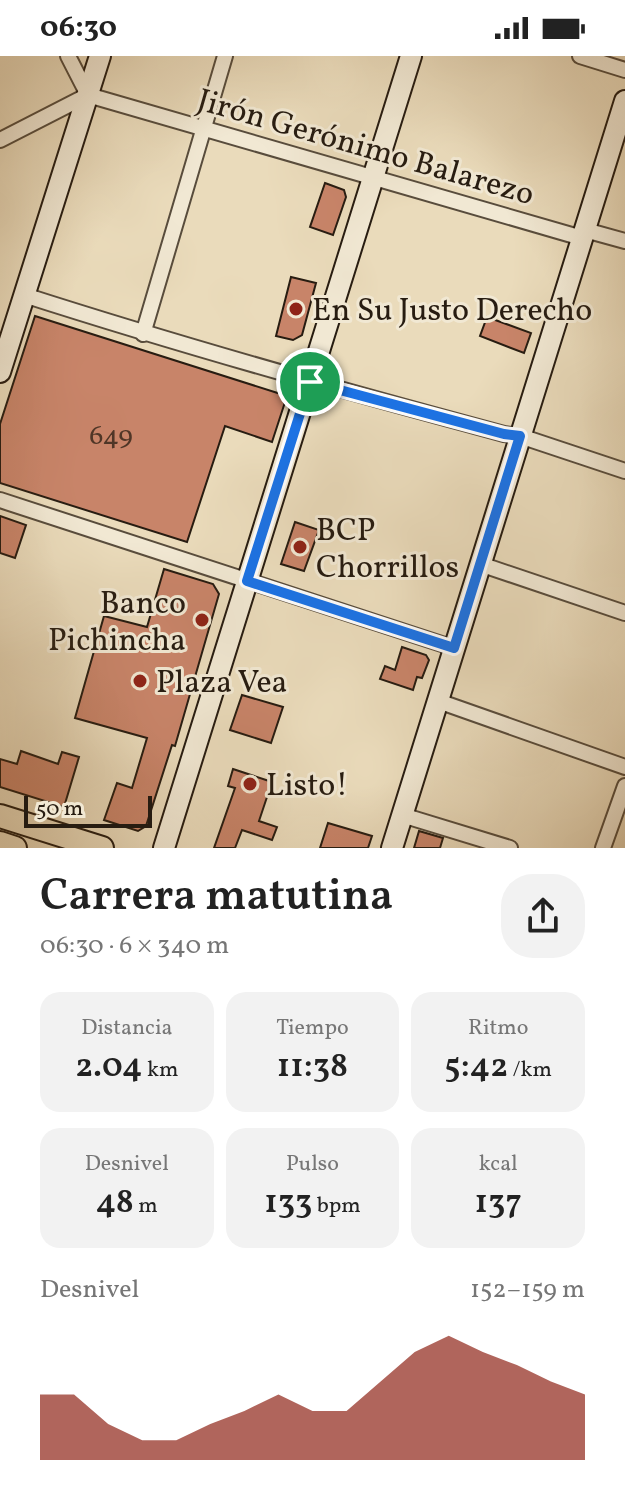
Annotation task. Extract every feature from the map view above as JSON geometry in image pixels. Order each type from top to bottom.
[{"type":"main road","points":[[0,816],[102,848]]},
{"type":"main road","points":[[0,843],[15,848]]},
{"type":"street","points":[[68,56],[88,95]]},
{"type":"street","points":[[0,372],[100,56]]},
{"type":"street","points":[[143,334],[225,56]]},
{"type":"street","points":[[164,848],[411,56]]},
{"type":"street","points":[[580,56],[625,70]]},
{"type":"street","points":[[0,140],[88,95]]},
{"type":"street","name":"Jirón Gerónimo Balarezo","points":[[88,95],[373,178],[583,234],[625,241]]},
{"type":"street","points":[[392,848],[625,101]]},
{"type":"street","points":[[24,295],[143,334],[310,382],[520,436],[625,471]]},
{"type":"street","points":[[0,500],[454,648]]},
{"type":"street","points":[[480,564],[625,613]]},
{"type":"street","points":[[438,701],[625,767]]},
{"type":"street","points":[[603,848],[625,786]]},
{"type":"street","points":[[402,815],[510,848]]},
{"type":"building","points":[[325,183],[344,190],[346,197],[333,235],[310,227]]},
{"type":"building","name":"En Su Justo Derecho","points":[[291,277],[316,283],[302,335],[293,340],[276,336]]},
{"type":"building","points":[[35,316],[287,396],[272,442],[225,426],[187,542],[0,483],[0,424]]},
{"type":"building","points":[[487,317],[531,333],[524,353],[480,336]]},
{"type":"building","points":[[0,516],[26,525],[15,558],[0,553]]},
{"type":"building","name":"BCP Chorrillos","points":[[295,522],[319,530],[304,571],[281,564]]},
{"type":"building","name":"Plaza Vea","points":[[164,569],[213,584],[219,594],[175,746],[172,745],[146,826],[138,831],[104,820],[117,783],[132,788],[147,738],[75,718],[104,616],[147,627]]},
{"type":"building","points":[[402,647],[426,655],[429,660],[422,678],[417,677],[413,690],[380,679],[385,666],[395,670]]},
{"type":"building","points":[[242,695],[283,707],[271,743],[230,730]]},
{"type":"building","points":[[21,751],[58,764],[62,752],[79,757],[64,807],[0,787],[0,759],[17,764]]},
{"type":"building","points":[[233,769],[272,782],[259,821],[277,827],[272,840],[242,830],[235,848],[214,848],[235,788],[228,786]]},
{"type":"building","points":[[328,823],[372,836],[368,848],[320,848]]},
{"type":"building","points":[[419,831],[443,838],[440,848],[414,848]]},
{"type":"place","name":"En Su Justo Derecho","points":[[296,309]]},
{"type":"place","name":"BCP Chorrillos","points":[[300,547]]},
{"type":"place","name":"Banco Pichincha","points":[[202,620]]},
{"type":"place","name":"Plaza Vea","points":[[140,681]]},
{"type":"place","name":"Listo!","points":[[250,784]]},
{"type":"route","points":[[310,382],[520,436],[454,648],[247,581],[310,382]]}]
